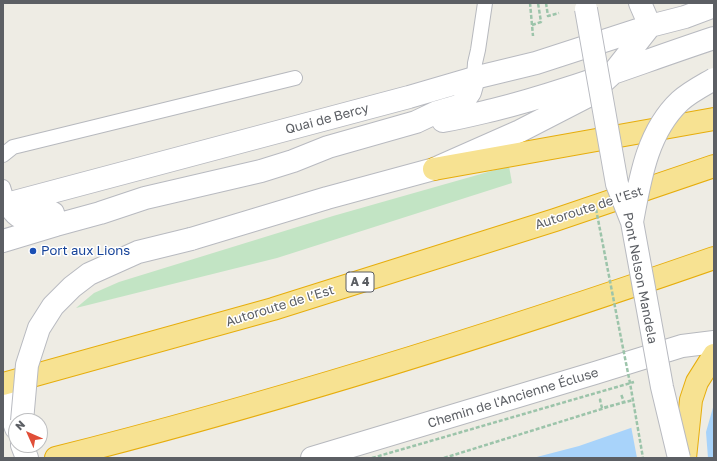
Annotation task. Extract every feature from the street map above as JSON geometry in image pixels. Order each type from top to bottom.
[{"type":"highway","points":[[434,169],[714,119]]},
{"type":"highway","name":"Autoroute de l’Est","points":[[3,384],[273,309],[541,225],[714,166]]},
{"type":"highway","points":[[56,458],[173,428],[332,382],[520,323],[714,258]]},
{"type":"highway","points":[[685,458],[691,400],[697,382],[714,355]]},
{"type":"main road","points":[[23,413],[27,365],[39,328],[53,306],[72,287],[89,274],[138,252],[191,239],[327,198],[434,169],[520,132],[588,96],[613,73],[650,26],[640,3]]},
{"type":"main road","name":"Pont Nelson Mandela","points":[[585,6],[618,184],[632,222],[662,387],[679,458]]},
{"type":"main road","name":"Quai de Bercy","points":[[5,198],[394,101],[474,78],[536,63],[650,26],[685,17],[714,6]]},
{"type":"main road","points":[[416,122],[435,123],[525,101],[613,73],[714,38]]},
{"type":"main road","points":[[3,241],[100,213],[145,198],[261,171],[293,161],[328,147],[416,122],[437,112],[460,105],[470,92],[474,78]]},
{"type":"main road","points":[[632,222],[640,178],[651,143],[659,128],[680,101],[692,91],[714,79]]},
{"type":"main road","points":[[5,198],[16,215],[25,219],[32,219],[114,196],[132,194],[145,198]]},
{"type":"main road","name":"Chemin de l'Ancienne Écluse","points":[[312,458],[682,346],[714,342]]},
{"type":"main road","points":[[3,391],[11,413]]},
{"type":"lane","points":[[474,78],[485,3]]},
{"type":"lane","points":[[3,155],[13,147],[295,78]]},
{"type":"path","points":[[530,3],[536,63]]},
{"type":"path","points":[[532,25],[541,22],[538,3]]},
{"type":"path","points":[[546,3],[548,16],[559,13]]},
{"type":"path","points":[[594,202],[643,458]]},
{"type":"path","points":[[372,458],[636,382]]},
{"type":"path","points":[[444,458],[624,402],[621,394]]},
{"type":"path","points":[[602,409],[600,400],[602,408],[633,400]]},
{"type":"green space","points":[[509,166],[512,183],[277,258],[76,308],[94,293],[119,282],[333,216]]},
{"type":"water","points":[[714,399],[714,458],[533,458],[579,446]]},
{"type":"pier","points":[[714,397],[714,404],[706,432],[708,458],[637,458],[631,426]]},
{"type":"place","name":"Port aux Lions","points":[[33,251]]}]
